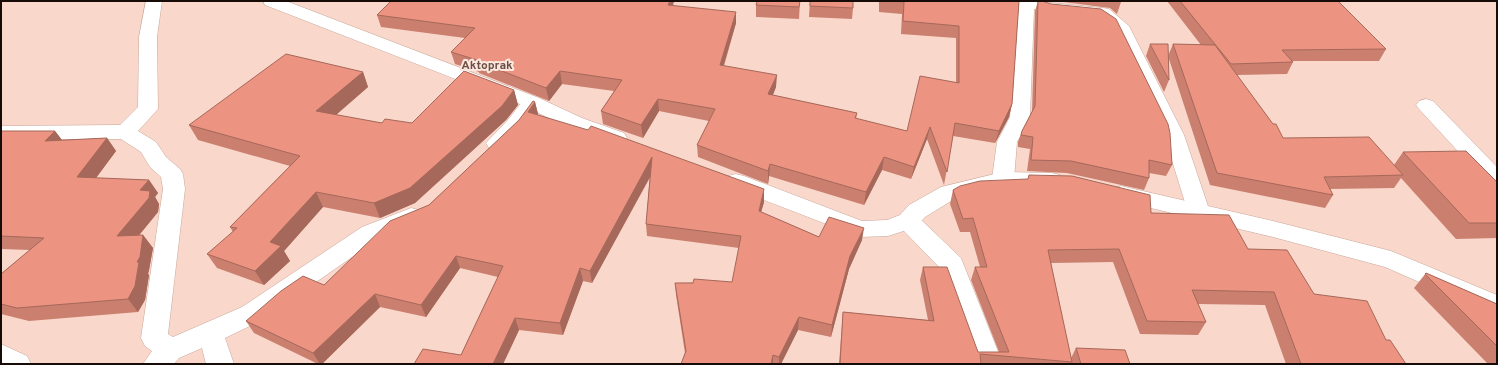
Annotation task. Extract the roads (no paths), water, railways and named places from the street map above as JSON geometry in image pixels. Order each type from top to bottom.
[{"type":"street","points":[[125,132],[148,109],[148,37],[154,1]]},
{"type":"street","points":[[271,1],[532,102],[575,123],[632,144]]},
{"type":"street","points":[[1003,179],[1008,142],[1020,117],[1026,1],[1048,8],[1103,13],[1120,26],[1174,135],[1200,212]]},
{"type":"street","points":[[479,159],[514,126],[532,102]]},
{"type":"street","points":[[1426,105],[1497,180]]},
{"type":"street","points":[[1,133],[125,132],[149,147],[158,162],[172,174],[174,189],[154,338],[163,357],[251,314],[370,233],[424,210],[429,206]]},
{"type":"street","points":[[719,175],[860,229],[888,228],[908,221],[917,211],[949,192],[1003,179],[1068,181],[1075,183]]},
{"type":"street","points":[[1098,188],[1273,229],[1391,260],[1497,306]]},
{"type":"street","points":[[908,221],[952,264],[989,364]]},
{"type":"street","points":[[210,333],[220,364]]},
{"type":"street","points":[[1,355],[17,364]]},
{"type":"district","name":"Aktoprak","points":[[487,65]]}]
